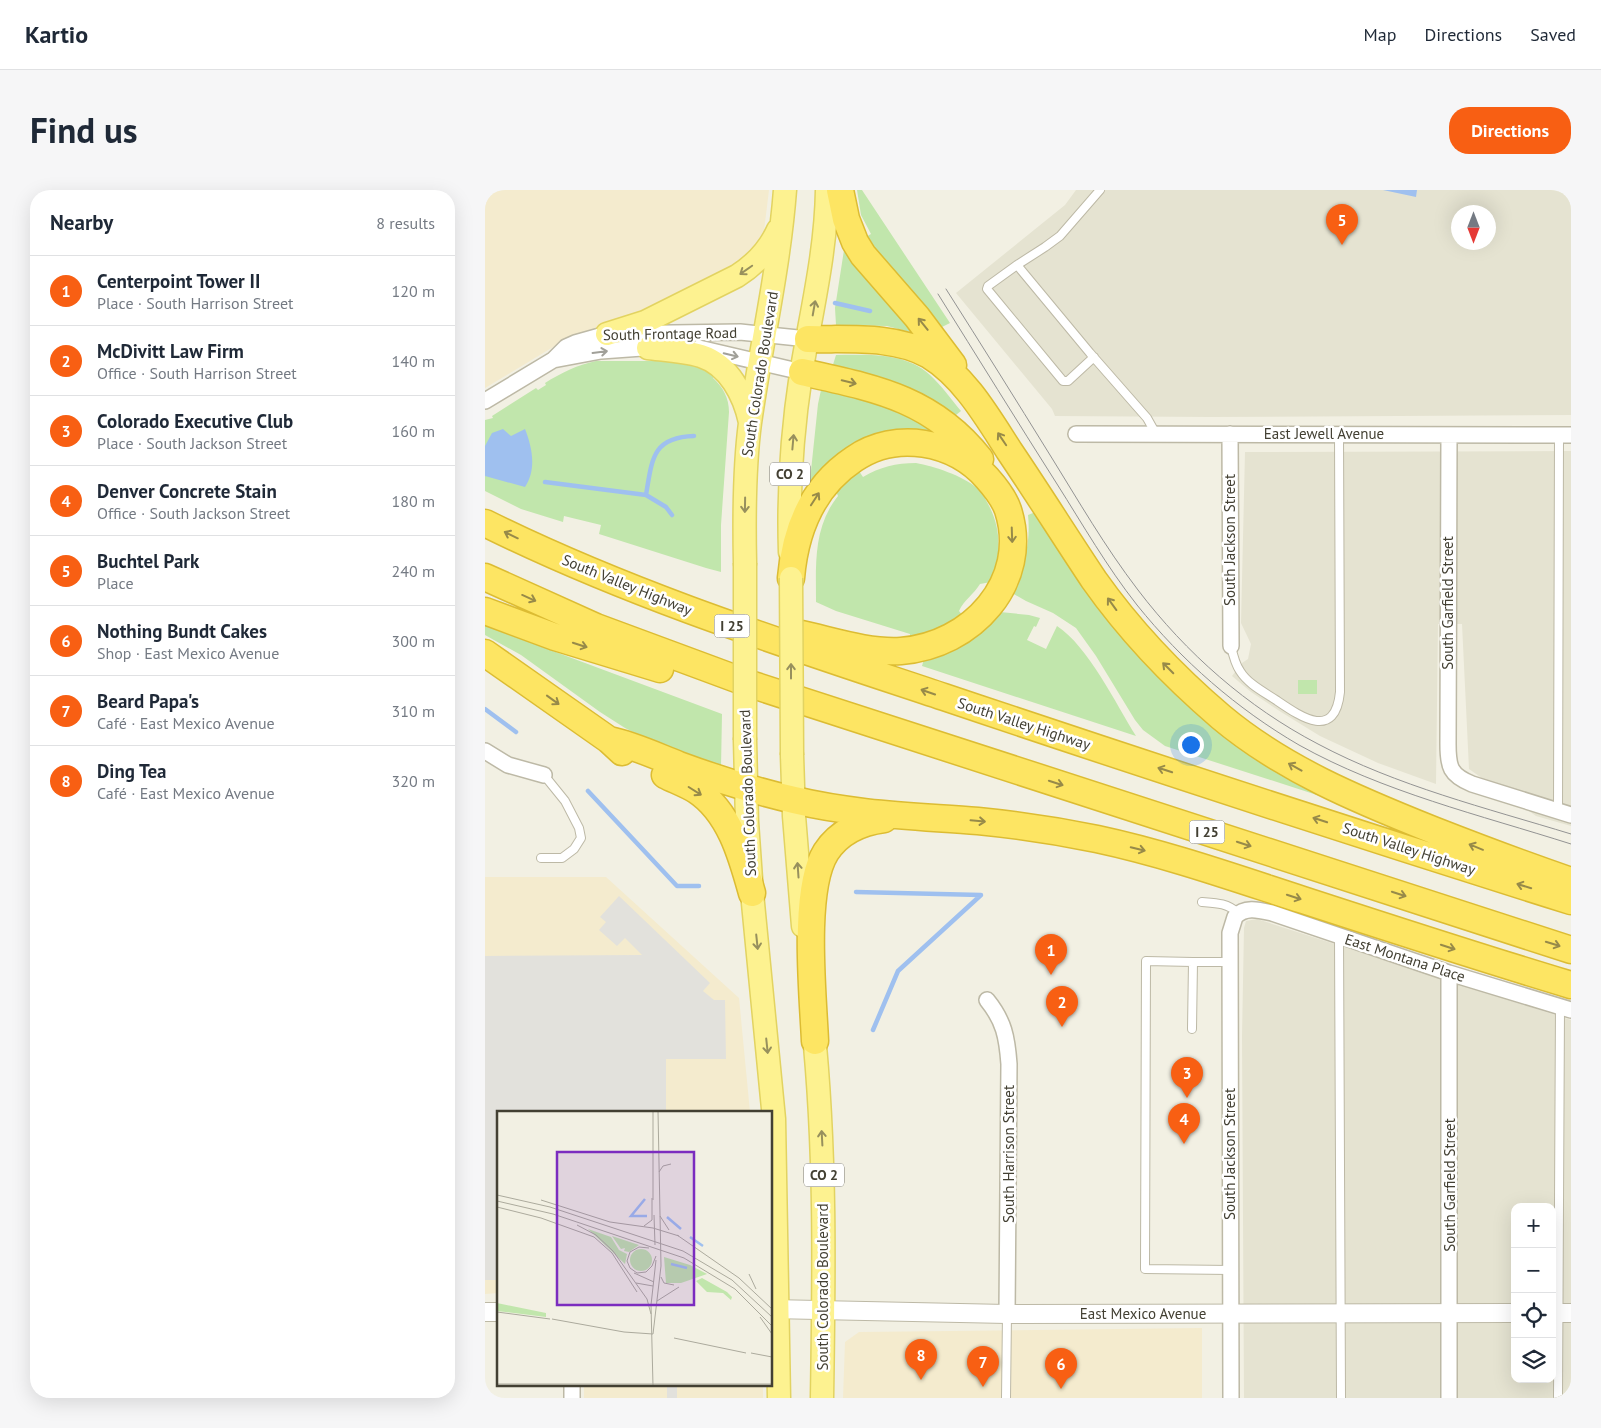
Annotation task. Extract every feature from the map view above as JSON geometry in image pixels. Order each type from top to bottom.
[{"type":"highway","points":[[840,190],[846,219],[855,242],[863,255],[943,350],[1095,581],[1124,620],[1167,667],[1222,717],[1259,746],[1296,768],[1340,791],[1398,816],[1494,854],[1571,881]]},
{"type":"highway","points":[[808,339],[874,341],[914,349],[927,355],[950,372],[980,408]]},
{"type":"highway","points":[[619,584],[801,634],[890,651],[922,648],[942,642],[963,631],[981,616],[998,595],[1007,572],[1012,534],[1007,508],[993,477],[977,455],[950,427],[908,401],[885,392],[802,372]]},
{"type":"highway","points":[[791,578],[796,538],[815,498],[829,480],[848,463],[868,451],[882,446],[897,443],[925,444],[953,452],[976,466],[993,485],[1007,508]]},
{"type":"highway","name":"South Valley Highway","points":[[485,523],[619,584],[716,621],[956,702],[1571,901]]},
{"type":"highway","name":"I 25","points":[[485,577],[596,627],[679,659],[1571,950]]},
{"type":"highway","points":[[485,611],[555,637],[709,684],[865,730],[1021,772]]},
{"type":"highway","points":[[485,653],[609,740],[621,752],[645,767],[695,790],[704,797],[720,815],[732,834],[741,854],[752,893]]},
{"type":"highway","points":[[609,740],[626,744],[683,767],[746,787],[839,810],[879,815],[978,821],[1039,828],[1149,851],[1459,951],[1567,1001]]},
{"type":"highway","points":[[815,1041],[811,962],[812,920],[815,888],[823,858],[840,838],[855,827],[866,822],[891,818],[930,818]]},
{"type":"main road","name":"South Colorado Boulevard","points":[[779,1398],[773,1216],[776,1153],[752,893],[746,787],[745,563],[746,477],[750,424],[773,288],[785,190]]},
{"type":"main road","name":"South Colorado Boulevard","points":[[822,1398],[824,1310],[823,1163],[820,1092],[793,800],[789,516],[795,414],[819,276],[827,190]]},
{"type":"main road","points":[[607,334],[645,322],[746,270],[770,246],[783,217]]},
{"type":"main road","points":[[648,348],[701,356],[720,366],[728,373],[738,389],[750,424]]},
{"type":"street","name":"South Frontage Road","points":[[485,401],[553,360],[566,347],[575,342],[607,334],[740,332],[808,339]]},
{"type":"street","name":"South Frontage Road","points":[[553,360],[601,352],[690,347],[802,372]]},
{"type":"street","name":"East Jewell Avenue","points":[[1076,434],[1565,435]]},
{"type":"street","name":"South Jackson Street","points":[[1230,434],[1231,646]]},
{"type":"street","name":"South Garfield Street","points":[[1449,435],[1447,744],[1451,770],[1458,777],[1472,784],[1564,813]]},
{"type":"street","points":[[485,751],[508,765],[543,775]]},
{"type":"street","name":"East Montana Place","points":[[1238,913],[1251,910],[1261,911],[1449,973],[1567,1001]]},
{"type":"street","name":"South Jackson Street","points":[[1231,1398],[1230,962],[1231,927],[1238,913]]},
{"type":"street","name":"South Garfield Street","points":[[1449,973],[1449,1398]]},
{"type":"street","name":"South Harrison Street","points":[[987,1000],[1002,1023],[1006,1033],[1009,1064],[1007,1314]]},
{"type":"street","name":"East Mexico Avenue","points":[[775,1309],[1007,1314],[1511,1312]]},
{"type":"lane","points":[[1094,358],[1068,381],[1063,381],[987,289],[988,286],[1060,236],[1100,190]]},
{"type":"lane","points":[[1017,265],[1094,358],[1147,418],[1156,434]]},
{"type":"lane","points":[[1231,646],[1241,673],[1253,684],[1292,711],[1313,722],[1323,721],[1334,714],[1339,704],[1340,692],[1339,434]]},
{"type":"lane","points":[[1564,813],[1565,435]]},
{"type":"lane","points":[[541,858],[562,858],[575,849],[581,838],[579,828],[565,801],[543,775]]},
{"type":"lane","points":[[1202,902],[1230,906],[1238,913]]},
{"type":"lane","points":[[1339,936],[1341,1398]]},
{"type":"lane","points":[[1230,962],[1146,961],[1145,1270],[1231,1270]]},
{"type":"lane","points":[[1192,1029],[1193,962]]},
{"type":"lane","points":[[1558,1398],[1567,1001]]},
{"type":"lane","points":[[1006,1398],[1007,1314]]},
{"type":"shaded area","points":[[485,190],[769,190],[764,231],[761,242],[751,257],[612,326],[583,332],[568,338],[485,388]]},
{"type":"shaded area","points":[[1076,190],[1571,190],[1571,415],[1055,416],[1052,409],[956,293],[1065,205]]},
{"type":"shaded area","points":[[1571,451],[1571,826],[1536,816],[1469,769],[1462,624],[1438,624],[1436,784],[1378,763],[1320,736],[1251,692],[1232,676],[1242,663],[1248,659],[1251,644],[1241,623],[1245,452]]},
{"type":"shaded area","points":[[485,877],[606,877],[739,998],[750,1111],[497,1111],[497,1293],[485,1294]]},
{"type":"shaded area","points":[[619,896],[710,983],[703,991],[714,1000],[725,1000],[726,1059],[666,1059],[666,1111],[497,1111],[497,1280],[485,1280],[485,956],[642,955],[625,938],[617,946],[599,930],[606,922],[600,917]]},
{"type":"shaded area","points":[[1257,919],[1571,1020],[1571,1398],[1244,1398],[1242,1037],[1244,928],[1246,921]]},
{"type":"shaded area","points":[[1202,1328],[1202,1398],[843,1398],[845,1342],[859,1332]]},
{"type":"shaded area","points":[[584,1386],[763,1386],[763,1398],[584,1398]]},
{"type":"shaded area","points":[[667,1386],[677,1386],[677,1398],[667,1398]]},
{"type":"green space","points":[[857,190],[862,190],[950,323],[940,328],[864,238],[871,234],[861,215]]},
{"type":"green space","points":[[850,249],[921,335],[887,326],[836,325],[835,308],[844,250]]},
{"type":"green space","points":[[836,355],[885,356],[909,362],[930,375],[961,411],[951,419],[831,371]]},
{"type":"green space","points":[[596,361],[679,361],[717,372],[713,378],[725,393],[729,412],[721,525],[721,572],[599,534],[601,525],[564,516],[563,522],[521,509],[485,491],[485,420],[493,418],[492,416],[536,388],[538,390],[557,376],[576,367]]},
{"type":"green space","points":[[827,388],[884,401],[949,439],[810,480],[818,404],[821,390]]},
{"type":"green space","points":[[916,463],[948,472],[964,479],[979,489],[993,513],[999,543],[997,562],[991,582],[980,584],[959,611],[963,616],[936,631],[910,637],[910,634],[836,611],[816,602],[816,560],[824,520],[838,496],[835,489],[859,471],[863,477],[888,466]]},
{"type":"green space","points":[[1038,511],[1097,603],[1322,790],[1320,796],[1165,746],[1143,730],[1076,628],[1053,613],[1012,593],[1026,555],[1028,515]]},
{"type":"green space","points":[[1000,612],[1040,618],[1027,640],[1046,649],[1057,626],[1068,635],[1080,647],[1101,677],[1136,736],[922,666],[924,659],[957,647],[975,636]]},
{"type":"green space","points":[[485,624],[722,714],[721,768],[653,742],[625,728],[521,655],[485,635]]},
{"type":"green space","points":[[1298,680],[1317,680],[1317,694],[1298,694]]},
{"type":"water","points":[[1383,190],[1417,190],[1416,197]]},
{"type":"water","points":[[503,429],[511,436],[525,429],[530,443],[532,465],[529,480],[525,487],[485,476],[485,446],[492,433]]},
{"type":"waterway","points":[[835,303],[870,311]]},
{"type":"waterway","points":[[646,495],[653,461],[662,446],[680,437],[694,436]]},
{"type":"waterway","points":[[545,482],[646,495],[666,507],[672,515]]},
{"type":"waterway","points":[[485,709],[516,732]]},
{"type":"waterway","points":[[588,791],[677,886],[699,886]]},
{"type":"waterway","points":[[856,892],[981,895],[898,971],[873,1030]]},
{"type":"tram line","points":[[946,289],[1114,557],[1138,590],[1176,635],[1219,677],[1243,696],[1292,729],[1348,759],[1442,795],[1571,834]]},
{"type":"tram line","points":[[938,294],[1115,576],[1154,626],[1232,700],[1276,731],[1331,762],[1432,801],[1571,844]]},
{"type":"place","name":"Buchtel Park","points":[[1342,245]]},
{"type":"place","name":"Centerpoint Tower II","points":[[1051,975]]},
{"type":"place","name":"McDivitt Law Firm","points":[[1062,1027]]},
{"type":"place","name":"Colorado Executive Club","points":[[1187,1098]]},
{"type":"place","name":"Denver Concrete Stain","points":[[1184,1144]]},
{"type":"place","name":"Ding Tea","points":[[921,1380]]},
{"type":"place","name":"Beard Papa's","points":[[983,1387]]},
{"type":"place","name":"Nothing Bundt Cakes","points":[[1061,1389]]}]
